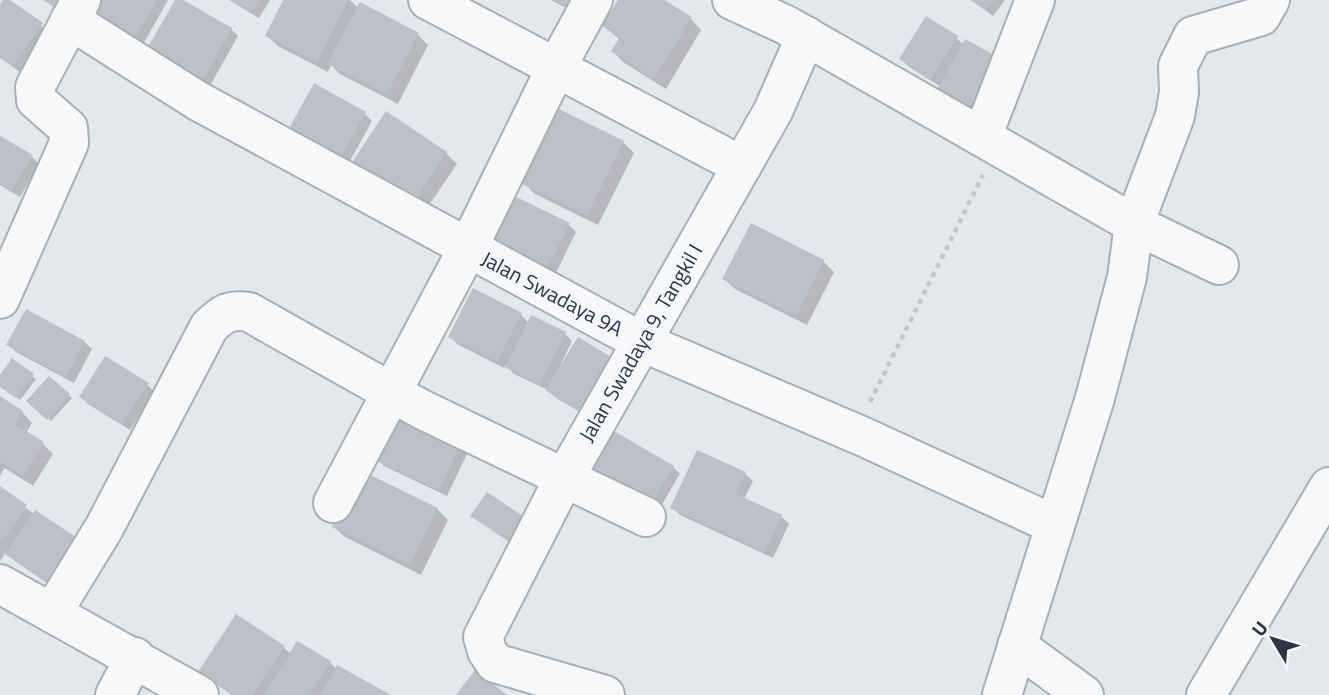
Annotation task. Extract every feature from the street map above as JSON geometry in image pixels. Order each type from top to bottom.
[{"type":"street","points":[[428,0],[742,166]]},
{"type":"street","points":[[333,503],[468,248],[556,68],[593,0]]},
{"type":"street","points":[[732,0],[806,36],[1134,224],[1219,265]]},
{"type":"street","points":[[990,142],[1035,0]]},
{"type":"street","points":[[1002,695],[1095,398],[1124,290],[1134,224],[1175,116],[1179,92],[1178,66],[1193,36],[1261,16],[1270,0]]},
{"type":"street","points":[[0,299],[69,144],[68,128],[36,100],[34,94],[35,87],[76,10]]},
{"type":"street","name":"Jalan Swadaya 9A","points":[[76,10],[198,101],[642,342],[854,433],[1055,525]]},
{"type":"street","name":"Jalan Swadaya 9, Tangkil I","points":[[605,695],[495,663],[486,652],[483,637],[565,478],[773,111],[806,36]]},
{"type":"street","points":[[52,613],[104,528],[209,327],[222,314],[234,310],[249,312],[421,409],[646,517]]},
{"type":"street","points":[[1206,695],[1329,487]]},
{"type":"street","points":[[0,584],[199,695]]},
{"type":"street","points":[[1017,646],[1084,695]]},
{"type":"street","points":[[115,695],[135,657]]},
{"type":"path","points":[[854,433],[990,142]]},
{"type":"building","points":[[3,0],[10,0],[43,23],[12,66],[0,57],[0,4]]},
{"type":"building","points":[[43,0],[65,0],[58,10]]},
{"type":"building","points":[[92,0],[157,0],[133,42],[84,15]]},
{"type":"building","points":[[175,0],[183,0],[232,28],[200,85],[144,54]]},
{"type":"building","points":[[231,0],[259,0],[251,12]]},
{"type":"building","points":[[283,0],[348,0],[317,62],[265,36]]},
{"type":"building","points":[[554,0],[574,0],[570,8]]},
{"type":"building","points":[[618,0],[664,0],[692,17],[654,79],[611,51],[620,37],[602,26]]},
{"type":"building","points":[[971,0],[993,0],[985,10]]},
{"type":"building","points":[[360,2],[419,33],[387,94],[327,64]]},
{"type":"building","points":[[926,16],[958,36],[931,79],[899,59]]},
{"type":"building","points":[[965,39],[1005,61],[974,117],[934,95]]},
{"type":"building","points":[[314,83],[366,112],[337,165],[285,136]]},
{"type":"building","points":[[559,109],[624,141],[587,215],[522,184]]},
{"type":"building","points":[[386,111],[447,152],[412,205],[351,164]]},
{"type":"building","points":[[0,136],[33,155],[12,191],[0,183]]},
{"type":"building","points":[[510,194],[570,223],[545,273],[485,243]]},
{"type":"building","points":[[751,223],[824,260],[796,316],[722,279]]},
{"type":"building","points":[[473,288],[522,313],[497,362],[448,337]]},
{"type":"building","points":[[26,309],[85,341],[66,377],[6,345]]},
{"type":"building","points":[[531,315],[566,332],[539,385],[505,367]]},
{"type":"building","points":[[578,337],[621,363],[588,416],[545,390]]},
{"type":"building","points":[[105,356],[149,383],[122,424],[79,397]]},
{"type":"building","points":[[12,358],[34,374],[16,398],[0,387],[0,375]]},
{"type":"building","points":[[49,376],[70,394],[47,420],[26,401]]},
{"type":"building","points":[[0,396],[23,411],[15,424],[44,442],[22,476],[0,462]]},
{"type":"building","points":[[396,414],[461,445],[439,490],[375,460]]},
{"type":"building","points":[[614,431],[674,466],[651,505],[591,471]]},
{"type":"building","points":[[697,450],[746,472],[736,494],[782,515],[765,552],[670,508]]},
{"type":"building","points":[[360,470],[438,508],[410,565],[332,527]]},
{"type":"building","points":[[0,486],[27,505],[0,544]]},
{"type":"building","points":[[487,492],[530,521],[514,545],[470,516]]},
{"type":"building","points":[[35,510],[79,539],[48,583],[5,554]]},
{"type":"building","points":[[236,614],[285,646],[252,695],[233,695],[198,672]]},
{"type":"building","points":[[297,641],[331,661],[310,695],[264,695]]},
{"type":"building","points":[[337,665],[391,695],[320,695]]},
{"type":"building","points":[[475,670],[507,695],[456,695]]}]
